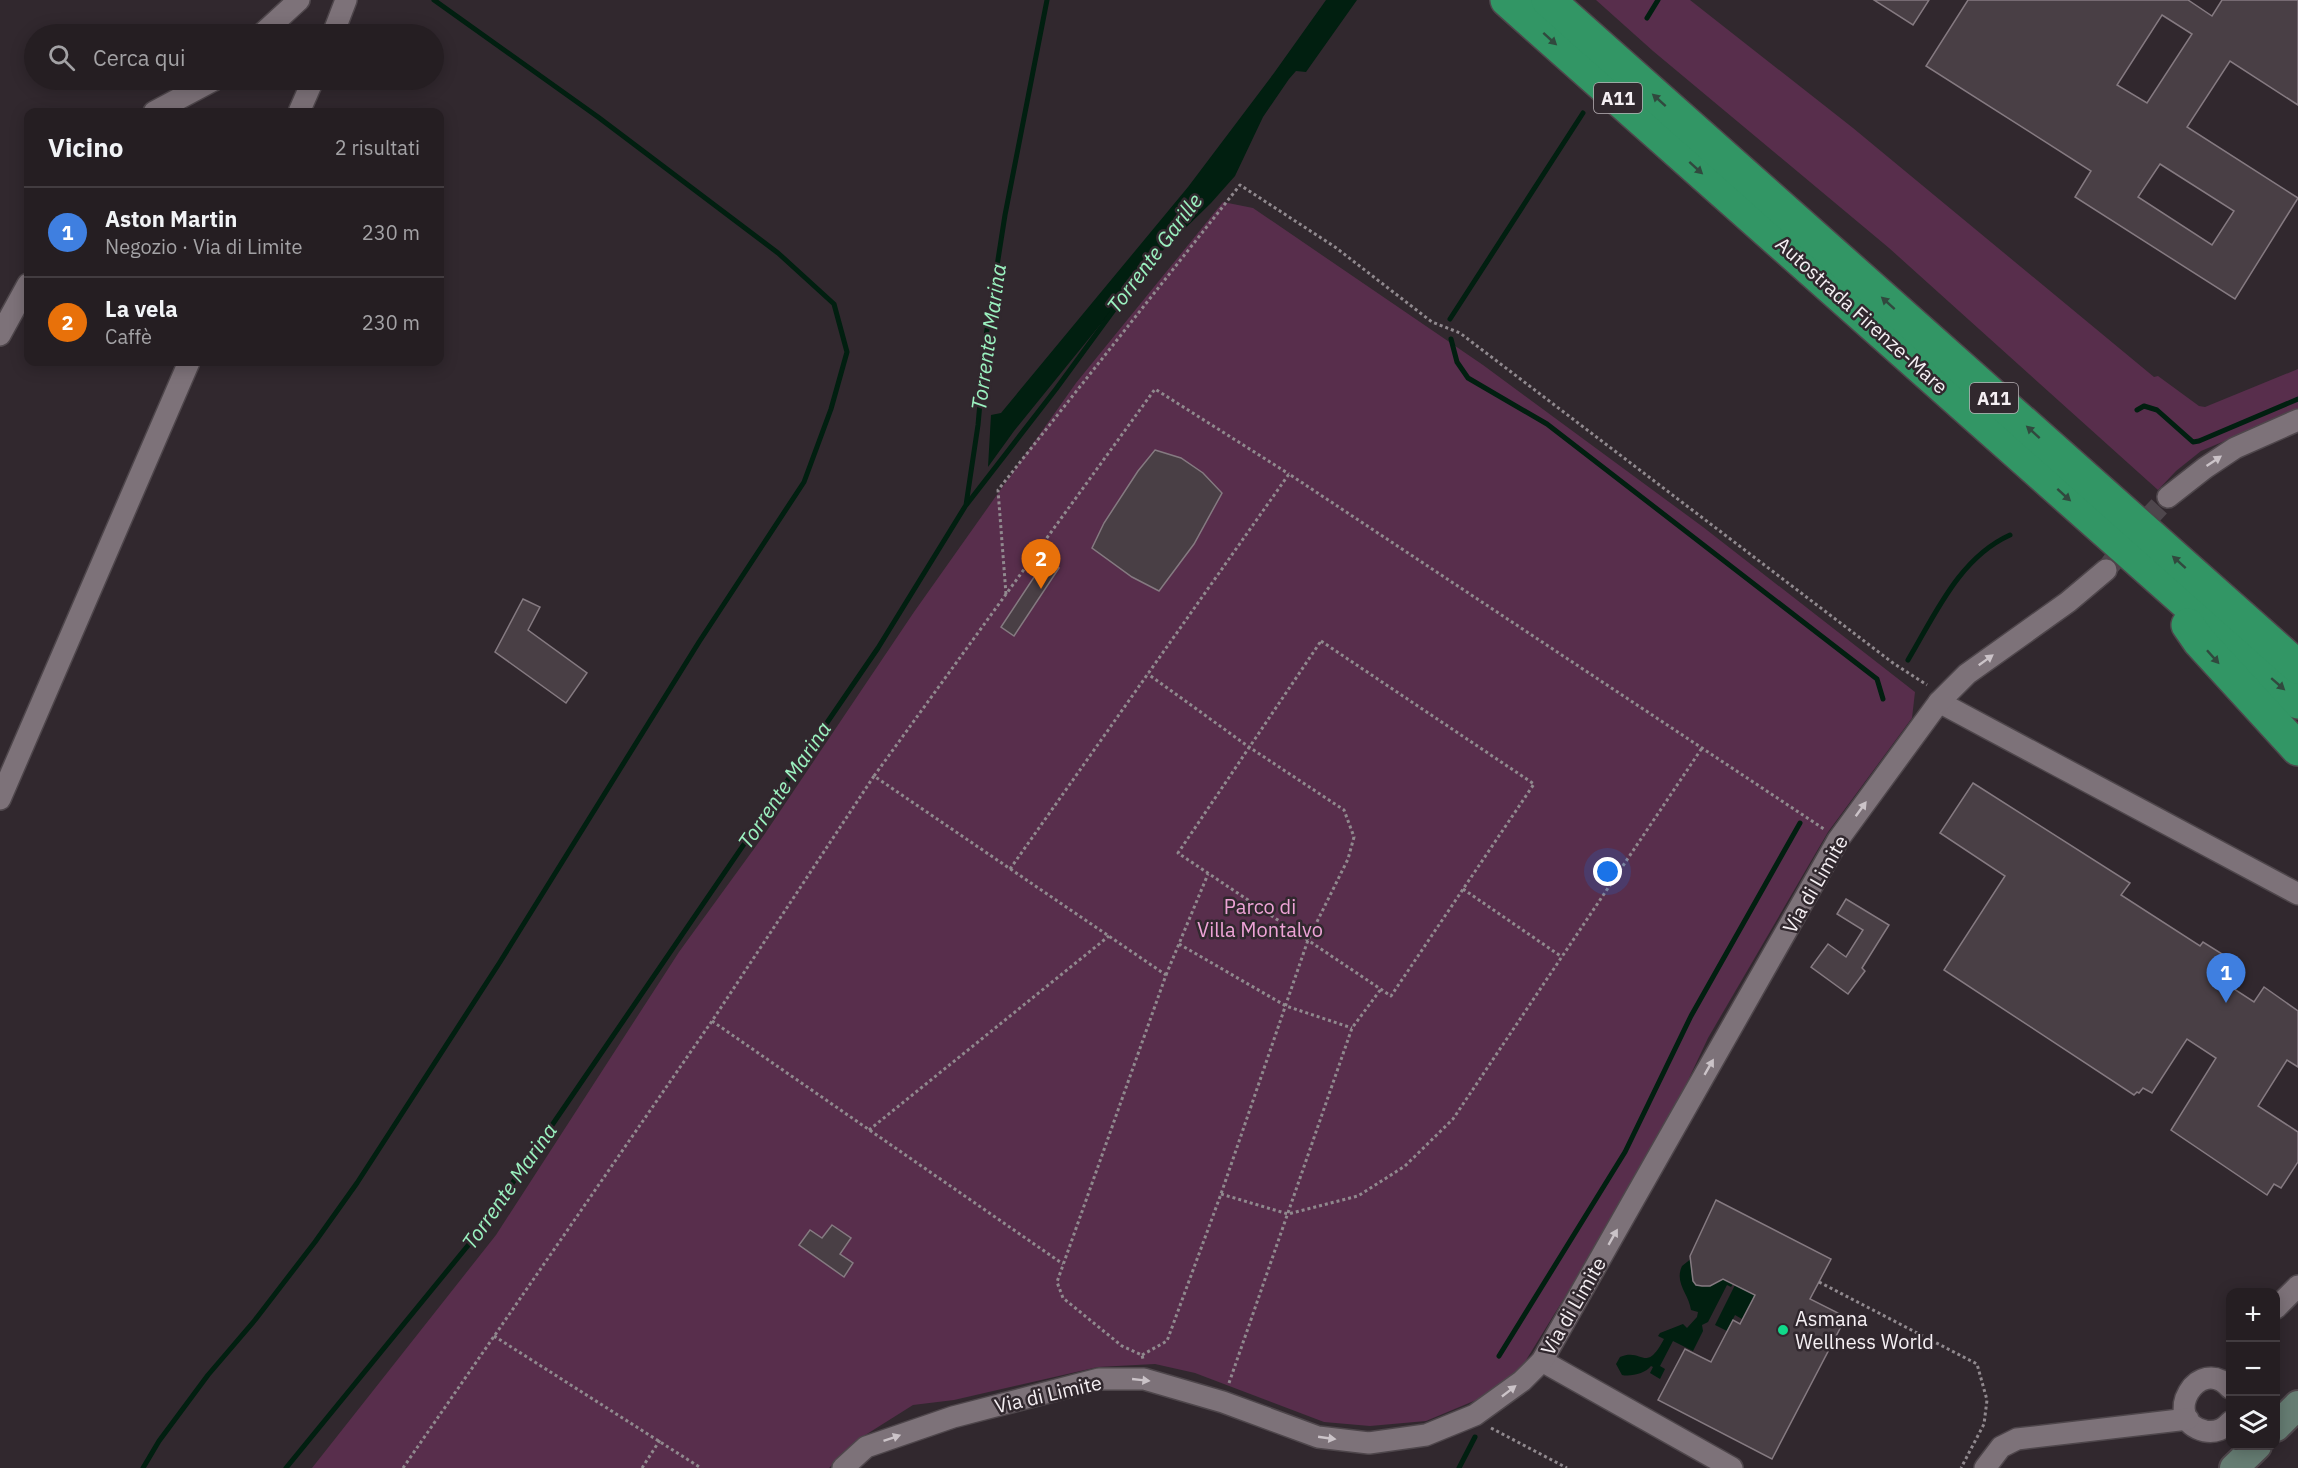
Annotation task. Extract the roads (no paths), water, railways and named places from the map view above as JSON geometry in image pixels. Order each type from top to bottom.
[{"type":"highway","name":"Autostrada Firenze-Mare","points":[[1507,0],[2298,702]]},
{"type":"highway","name":"Autostrada Firenze-Mare","points":[[1548,0],[2298,667]]},
{"type":"highway","points":[[2155,576],[2199,642],[2298,749]]},
{"type":"main road","points":[[2280,1423],[2298,1405]]},
{"type":"main road","points":[[2234,1468],[2254,1450]]},
{"type":"street","points":[[273,24],[299,0]]},
{"type":"street","points":[[337,24],[346,0]]},
{"type":"street","points":[[163,108],[198,90]]},
{"type":"street","points":[[300,108],[308,90]]},
{"type":"street","points":[[0,335],[24,291]]},
{"type":"street","points":[[0,799],[187,366]]},
{"type":"street","points":[[2168,497],[2235,448],[2298,420]]},
{"type":"street","name":"Via di Limite","points":[[843,1468],[866,1447],[953,1417],[1099,1379],[1144,1378],[1223,1402],[1318,1437],[1369,1443],[1426,1435],[1475,1415],[1522,1381],[1542,1361],[1838,840],[1939,702],[1967,674],[2068,602],[2106,570]]},
{"type":"street","points":[[1939,702],[2298,894]]},
{"type":"street","points":[[2280,1304],[2298,1286]]},
{"type":"street","points":[[1542,1361],[1732,1468]]},
{"type":"street","points":[[2226,1378],[2203,1379],[2190,1388],[2184,1403],[2188,1419],[2194,1426],[2211,1432],[2220,1430],[2226,1425]]},
{"type":"street","points":[[1985,1468],[2001,1447],[2017,1439],[2188,1419]]},
{"type":"water","points":[[1326,0],[1357,0],[1306,72],[1296,71],[1289,79],[1263,117],[1235,176],[1151,262],[1014,431],[988,467],[991,415],[1001,413],[1188,187]]},
{"type":"water","points":[[1692,1258],[1691,1272],[1696,1285],[1710,1286],[1723,1279],[1733,1284],[1731,1287],[1727,1285],[1708,1322],[1702,1325],[1703,1331],[1693,1351],[1673,1341],[1660,1366],[1665,1369],[1660,1379],[1650,1373],[1653,1367],[1651,1366],[1638,1374],[1622,1375],[1616,1364],[1620,1357],[1634,1355],[1648,1358],[1652,1356],[1664,1339],[1658,1336],[1660,1333],[1683,1324],[1687,1328],[1697,1317],[1698,1312],[1691,1310],[1680,1278],[1682,1266]]},
{"type":"water","points":[[1735,1285],[1755,1295],[1742,1319],[1735,1315],[1727,1331],[1715,1325]]},
{"type":"waterway","points":[[143,1468],[159,1441],[208,1375],[255,1320],[357,1183],[500,962],[699,642],[804,482],[831,409],[847,352],[834,304],[778,253],[598,117],[434,0]]},
{"type":"waterway","name":"Torrente Marina","points":[[286,1468],[479,1232],[878,648],[966,505],[978,425],[986,336],[1005,215],[1047,0]]},
{"type":"waterway","points":[[1647,18],[1658,0]]},
{"type":"waterway","points":[[1450,319],[1583,113]]},
{"type":"waterway","name":"Torrente Garille","points":[[967,504],[1119,303]]},
{"type":"waterway","points":[[1451,339],[1457,362],[1468,378],[1547,424],[1877,679],[1883,699]]},
{"type":"waterway","points":[[2137,410],[2144,406],[2157,410],[2193,442],[2298,399]]},
{"type":"waterway","points":[[1908,660],[1962,573],[1992,545],[2010,535]]},
{"type":"waterway","points":[[1499,1356],[1625,1152],[1691,1016],[1800,823]]},
{"type":"waterway","points":[[1459,1468],[1475,1437]]},
{"type":"tunnel","points":[[2106,570],[2140,527],[2168,497]]},
{"type":"place","name":"La vela","points":[[1041,589]]},
{"type":"place","name":"Aston Martin","points":[[2226,1003]]},
{"type":"place","name":"Asmana Wellness World","points":[[1783,1330]]},
{"type":"park label","name":"Parco di Villa Montalvo","points":[[1260,918]]}]
